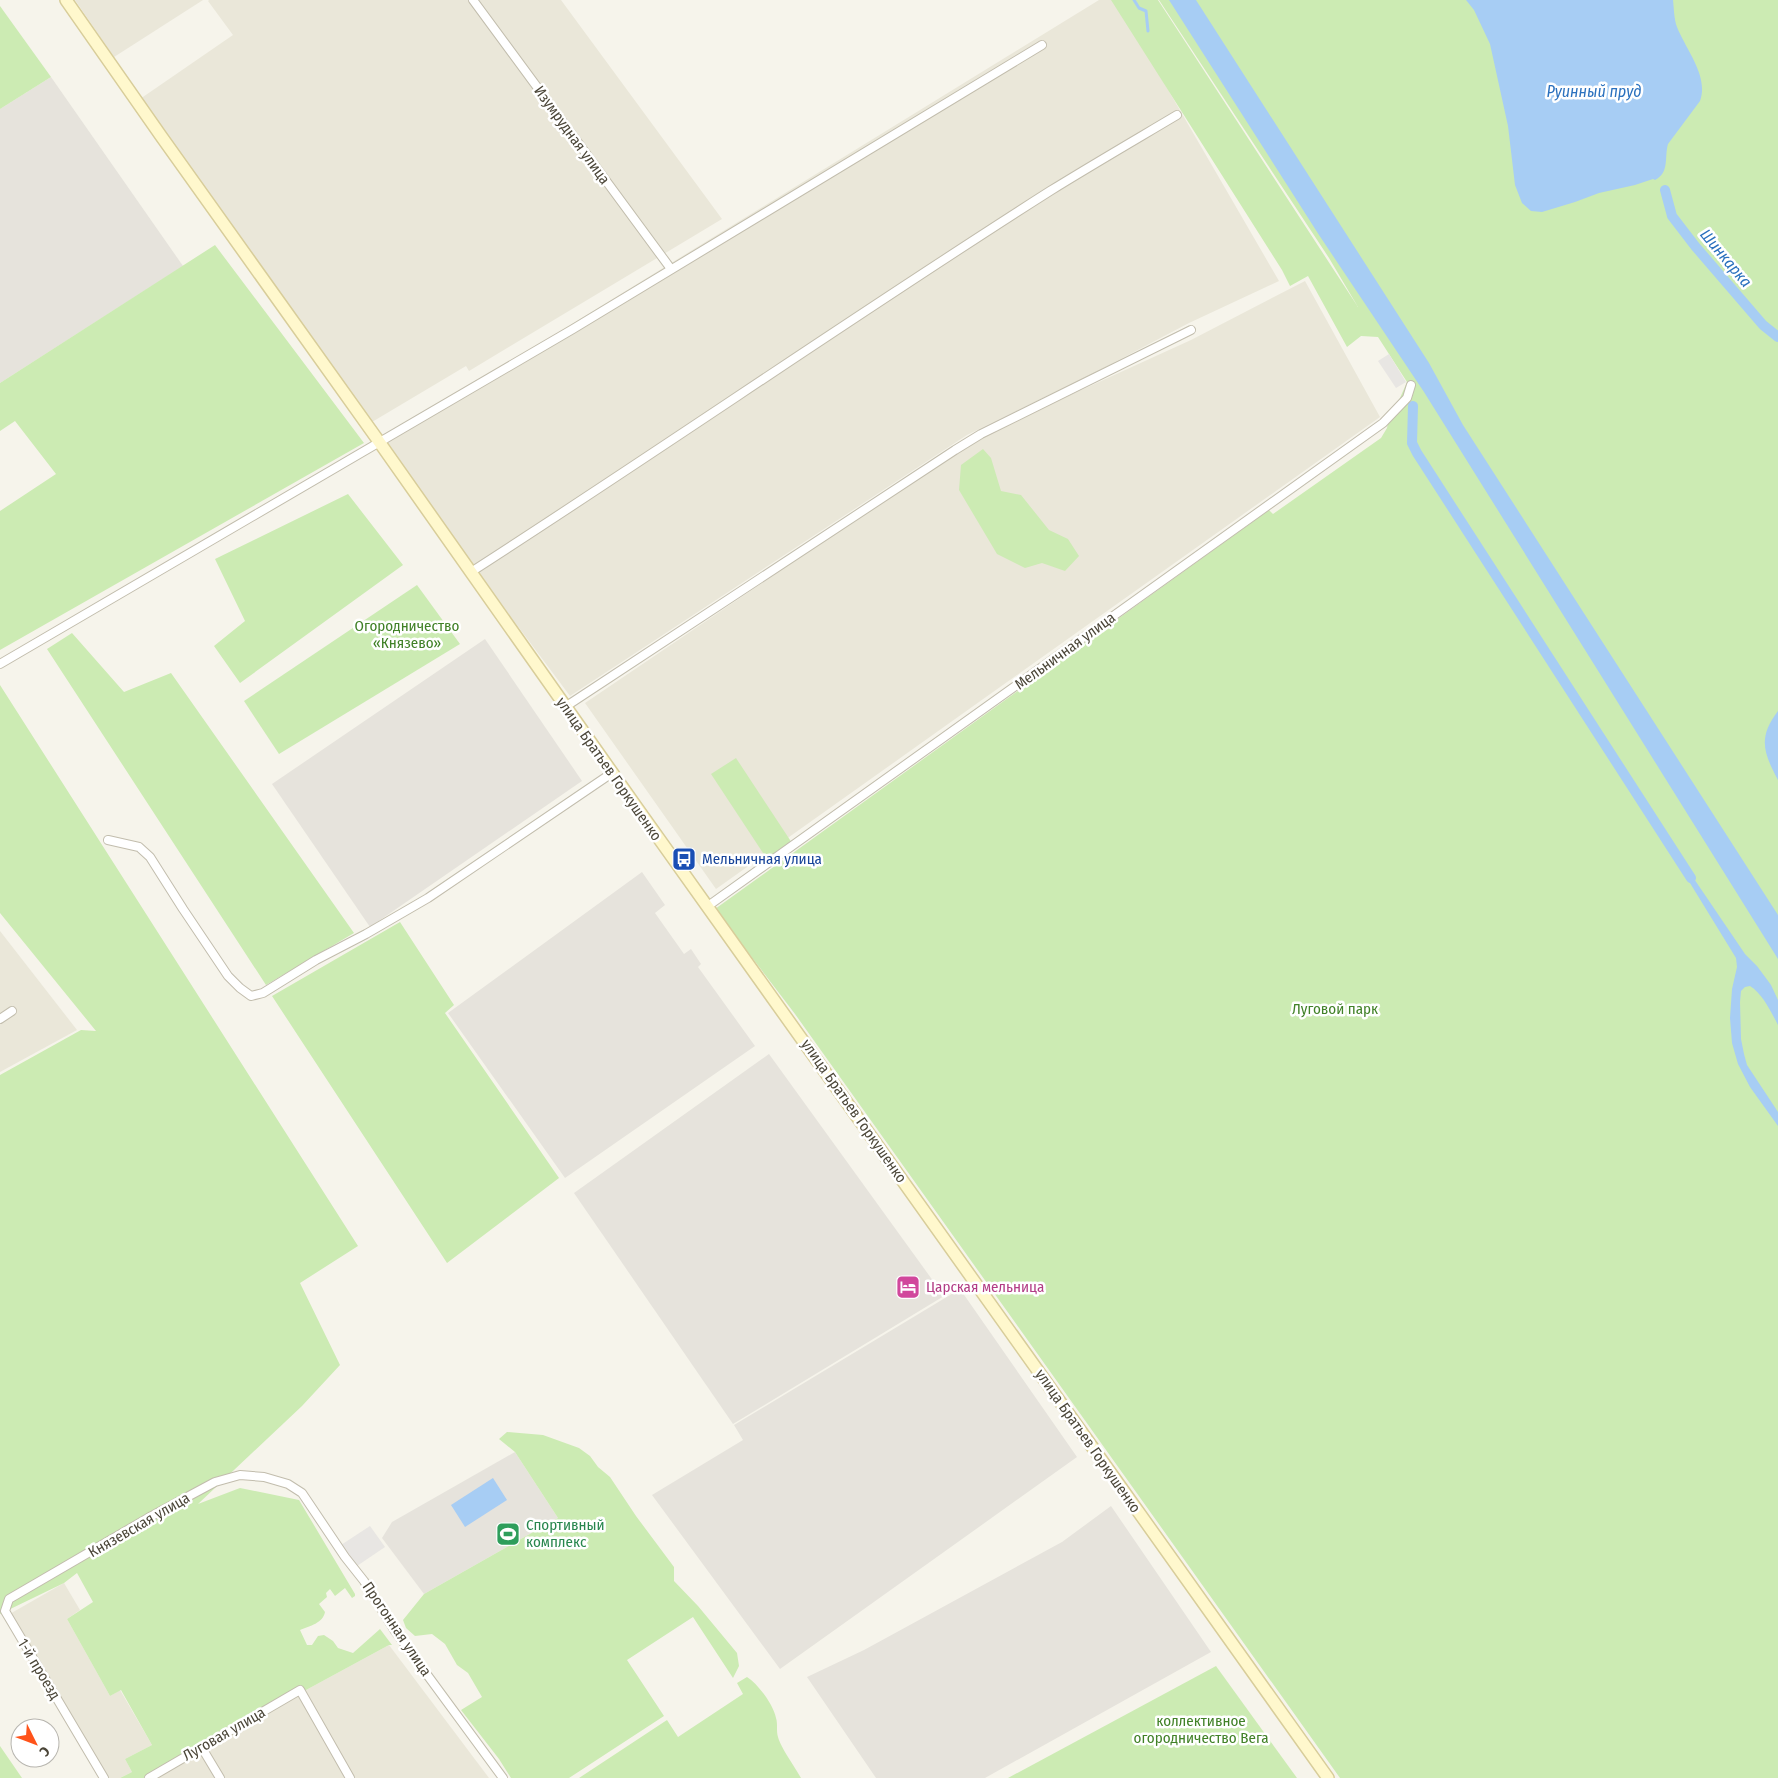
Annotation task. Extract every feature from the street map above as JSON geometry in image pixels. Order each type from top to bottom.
[{"type":"street","name":"улица Братьев Горкушенко","points":[[66,0],[565,707],[1328,1778]]},
{"type":"street","name":"Изумрудная улица","points":[[473,0],[671,269]]},
{"type":"street","points":[[0,664],[378,440],[574,329],[1042,45]]},
{"type":"street","points":[[471,572],[608,484],[875,304],[1052,190],[1177,115]]},
{"type":"street","points":[[565,707],[955,450],[982,434],[1191,330]]},
{"type":"street","name":"Мельничная улица","points":[[708,906],[1383,423],[1406,398],[1411,385]]},
{"type":"street","points":[[108,840],[139,847],[150,857],[228,976],[251,996],[263,993],[316,960],[428,898],[612,773]]},
{"type":"street","points":[[0,1019],[12,1012]]},
{"type":"street","name":"Князевская улица","points":[[5,1611],[9,1599],[148,1518],[215,1482],[240,1475],[264,1477],[288,1484]]},
{"type":"street","name":"Прогонная улица","points":[[288,1484],[302,1493],[345,1557],[364,1581],[395,1631],[503,1778]]},
{"type":"street","name":"1-й проезд","points":[[5,1611],[104,1778]]},
{"type":"street","name":"Луговая улица","points":[[149,1778],[300,1690],[350,1778]]},
{"type":"street","points":[[202,1748],[220,1778]]},
{"type":"shaded area","points":[[75,0],[203,0],[114,57]]},
{"type":"shaded area","points":[[209,0],[561,0],[722,219],[469,371],[466,366],[372,422],[140,99],[233,35]]},
{"type":"shaded area","points":[[1099,0],[1116,0],[1279,281],[1189,323],[1094,373],[967,435],[570,696],[380,442]]},
{"type":"shaded area","points":[[51,77],[183,266],[0,383],[0,109]]},
{"type":"shaded area","points":[[1305,281],[1380,417],[716,889],[585,703],[978,437],[1191,340]]},
{"type":"shaded area","points":[[1389,354],[1406,382],[1396,388],[1378,361]]},
{"type":"shaded area","points":[[485,639],[582,781],[370,927],[272,784]]},
{"type":"shaded area","points":[[642,872],[665,905],[655,913],[684,954],[691,949],[701,964],[698,967],[755,1046],[565,1178],[448,1013]]},
{"type":"shaded area","points":[[0,931],[77,1030],[0,1072]]},
{"type":"shaded area","points":[[769,1054],[944,1296],[733,1424],[574,1193]]},
{"type":"shaded area","points":[[960,1289],[1077,1457],[780,1669],[652,1495],[743,1440],[734,1425]]},
{"type":"shaded area","points":[[515,1452],[558,1518],[424,1594],[382,1538],[392,1522]]},
{"type":"shaded area","points":[[1111,1506],[1211,1652],[985,1778],[876,1778],[807,1677],[864,1650],[1062,1542]]},
{"type":"shaded area","points":[[370,1526],[385,1547],[354,1568],[341,1545]]},
{"type":"shaded area","points":[[64,1583],[80,1610],[67,1619],[110,1696],[120,1690],[152,1745],[125,1759],[132,1772],[120,1778],[103,1778],[8,1615]]},
{"type":"shaded area","points":[[389,1645],[489,1778],[144,1778]]},
{"type":"green space","name":"Луговой парк","points":[[1111,0],[1158,0],[1358,307],[1329,258],[1159,0],[1778,0],[1778,1778],[1340,1778],[795,1014],[715,909],[1269,510],[1273,514],[1381,438],[1387,428],[1390,412],[1400,398],[1407,382],[1378,337],[1361,336],[1347,347],[1308,276],[1290,286],[1282,270]]},
{"type":"green space","points":[[0,6],[51,77],[0,109]]},
{"type":"green space","points":[[215,245],[364,443],[0,650],[0,511],[56,474],[15,421],[0,431],[0,383]]},
{"type":"green space","points":[[983,449],[991,458],[1001,491],[1021,495],[1049,530],[1068,539],[1079,556],[1065,571],[1042,563],[1025,568],[997,554],[959,490],[961,465]]},
{"type":"green space","points":[[348,494],[403,565],[240,683],[214,646],[245,621],[215,559]]},
{"type":"green space","name":"Огородничество «Князево»","points":[[417,585],[460,644],[279,754],[244,701]]},
{"type":"green space","points":[[72,633],[124,692],[171,673],[354,933],[266,985],[47,649]]},
{"type":"green space","points":[[0,685],[358,1246],[300,1283],[340,1365],[302,1406],[198,1504],[240,1488],[299,1500],[355,1594],[352,1598],[345,1588],[335,1596],[330,1589],[326,1593],[327,1597],[319,1604],[325,1612],[322,1619],[316,1624],[300,1630],[307,1645],[312,1645],[318,1636],[324,1635],[333,1641],[338,1648],[353,1653],[380,1629],[392,1645],[144,1778],[120,1778],[132,1772],[125,1759],[152,1745],[121,1690],[110,1696],[67,1619],[93,1602],[77,1573],[64,1583],[0,1614],[0,1075],[81,1030],[96,1031],[0,913]]},
{"type":"green space","points":[[736,758],[792,843],[767,859],[711,774]]},
{"type":"green space","points":[[400,922],[454,1005],[445,1013],[559,1178],[447,1263],[272,996]]},
{"type":"green space","points":[[507,1432],[543,1435],[579,1448],[590,1456],[598,1467],[610,1477],[674,1567],[674,1581],[698,1606],[737,1653],[739,1666],[733,1678],[693,1617],[627,1660],[664,1716],[569,1778],[511,1778],[499,1759],[461,1710],[482,1697],[468,1673],[457,1665],[445,1644],[432,1634],[415,1636],[406,1628],[403,1620],[424,1594],[558,1518],[515,1452],[499,1439]]},
{"type":"green space","name":"коллективное огородничество Вега","points":[[1216,1666],[1297,1778],[1008,1778]]},
{"type":"green space","points":[[747,1677],[760,1689],[772,1707],[777,1720],[777,1735],[801,1778],[579,1778],[667,1720],[678,1737],[743,1694],[737,1683]]},
{"type":"green space","points":[[0,1746],[10,1761],[10,1768],[15,1768],[22,1778],[0,1778]]},
{"type":"water","points":[[1169,0],[1196,0],[1429,363],[1463,425],[1778,915],[1778,959],[1424,392],[1319,235]]},
{"type":"water","name":"Руинный пруд","points":[[1466,0],[1673,0],[1676,24],[1699,73],[1702,92],[1700,101],[1668,144],[1665,169],[1660,177],[1655,180],[1599,193],[1542,212],[1531,211],[1522,203],[1515,185],[1508,126],[1490,44],[1474,10]]},
{"type":"water","points":[[1778,711],[1778,780],[1766,753],[1765,737],[1767,729]]},
{"type":"water","points":[[1686,867],[1745,954],[1771,985],[1778,1000],[1778,1025],[1755,989],[1750,986],[1745,987],[1741,991],[1741,1039],[1747,1065],[1778,1112],[1778,1126],[1750,1087],[1738,1064],[1732,1043],[1730,1018],[1732,989],[1737,967],[1736,958],[1682,870]]},
{"type":"water","points":[[493,1478],[507,1500],[465,1527],[451,1505]]},
{"type":"waterway","points":[[1134,0],[1139,8],[1146,11],[1148,31]]},
{"type":"waterway","name":"Шинкарка","points":[[1665,190],[1672,216],[1695,246],[1763,325],[1778,337]]},
{"type":"waterway","points":[[1413,406],[1412,443],[1417,453],[1691,878]]},
{"type":"place","name":"Мельничная улица","points":[[684,859]]},
{"type":"place","name":"Царская мельница","points":[[908,1287]]},
{"type":"place","name":"Спортивный комплекс","points":[[508,1534]]}]
